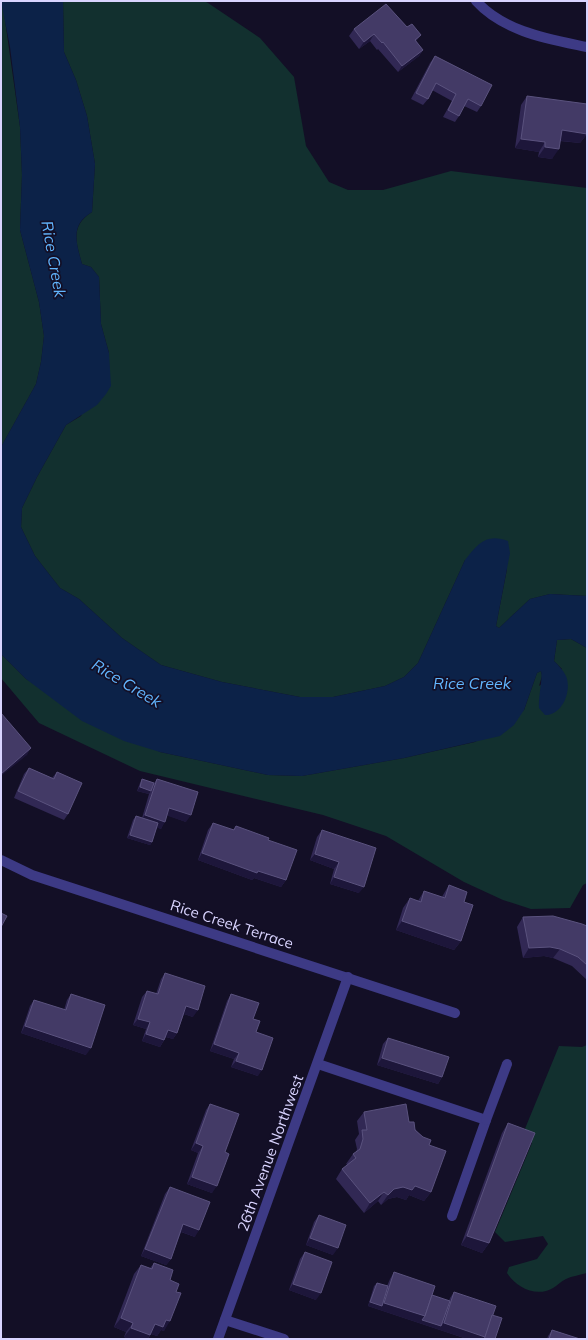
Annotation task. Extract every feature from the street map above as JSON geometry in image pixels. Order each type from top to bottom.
[{"type":"street","points":[[476,1],[484,9],[521,30],[549,39],[587,47]]},
{"type":"street","name":"Rice Creek Terrace","points":[[1,860],[32,875],[455,1013]]},
{"type":"street","name":"26th Avenue Northwest","points":[[218,1339],[348,977]]},
{"type":"street","points":[[318,1064],[486,1120]]},
{"type":"street","points":[[452,1216],[506,1064]]},
{"type":"street","points":[[225,1320],[284,1339]]},
{"type":"green space","points":[[63,1],[204,1],[208,3],[260,38],[294,77],[306,146],[329,182],[348,190],[383,190],[451,171],[587,188],[587,596],[550,594],[530,599],[499,628],[496,626],[507,569],[465,560],[418,663],[404,677],[385,686],[333,697],[300,697],[222,682],[161,665],[122,638],[79,599],[60,588],[35,556],[21,527],[22,508],[37,477],[66,425],[81,416],[109,353],[101,324],[99,277],[91,267],[82,264],[76,235],[80,223],[92,212],[95,164],[87,116],[76,80],[64,52]]},
{"type":"green space","points":[[1,3],[3,6],[20,127],[22,175],[20,230],[39,302],[44,336],[41,362],[36,384],[1,447]]},
{"type":"green space","points":[[571,639],[587,648],[587,883],[583,885],[570,908],[531,909],[503,900],[464,882],[386,836],[323,815],[140,771],[39,723],[1,678],[1,654],[26,679],[160,752],[268,775],[302,776],[404,758],[475,742],[524,710],[537,673],[541,671],[542,676],[539,686],[562,669],[554,661],[557,640]]},
{"type":"green space","points":[[587,1045],[587,1273],[568,1278],[547,1291],[540,1292],[527,1290],[516,1283],[507,1273],[509,1267],[537,1259],[548,1244],[543,1236],[505,1242],[495,1232],[532,1143],[522,1136],[559,1046],[582,1047]]},
{"type":"water","name":"Rice Creek","points":[[1,1],[63,1],[64,52],[76,80],[87,116],[95,164],[92,212],[80,223],[76,235],[82,264],[91,267],[99,277],[101,324],[109,353],[111,386],[97,405],[66,425],[37,477],[22,508],[21,527],[35,556],[60,588],[79,599],[122,638],[161,665],[222,682],[300,697],[333,697],[385,686],[404,677],[418,663],[465,560],[479,544],[484,541],[494,538],[501,539],[508,541],[510,553],[496,626],[499,628],[530,599],[550,594],[587,596],[587,648],[571,639],[557,640],[554,661],[566,676],[568,688],[564,701],[557,711],[545,715],[539,708],[541,671],[537,673],[524,710],[514,725],[500,736],[404,758],[302,776],[268,775],[160,752],[124,741],[82,721],[26,679],[1,654],[1,447],[36,384],[41,362],[44,336],[39,302],[20,230],[22,175],[20,127],[10,47]]},
{"type":"building","points":[[386,4],[407,27],[412,24],[421,35],[415,40],[423,50],[402,66],[383,42],[382,43],[374,34],[364,42],[354,29]]},
{"type":"building","points":[[435,56],[492,85],[481,106],[468,99],[459,116],[448,110],[456,94],[436,83],[428,99],[416,93]]},
{"type":"building","points":[[527,96],[587,104],[587,134],[562,130],[559,149],[545,147],[545,142],[521,139]]},
{"type":"building","points":[[1,713],[31,748],[1,774]]},
{"type":"building","points":[[29,768],[54,779],[57,772],[82,783],[68,814],[18,791]]},
{"type":"building","points":[[142,779],[154,783],[151,791],[140,787]]},
{"type":"building","points":[[157,779],[198,792],[191,815],[169,808],[165,822],[145,815]]},
{"type":"building","points":[[136,816],[158,823],[152,842],[130,835]]},
{"type":"building","points":[[213,823],[234,830],[236,826],[269,838],[268,840],[297,850],[286,880],[258,871],[257,873],[202,853]]},
{"type":"building","points":[[322,830],[376,848],[364,887],[334,877],[339,862],[315,854]]},
{"type":"building","points":[[449,885],[467,892],[464,902],[473,905],[461,941],[402,921],[410,898],[421,902],[424,891],[445,898]]},
{"type":"building","points":[[1,913],[7,916],[1,927]]},
{"type":"building","points":[[553,916],[587,926],[587,965],[578,957],[560,949],[550,947],[529,948],[523,917]]},
{"type":"building","points":[[165,973],[205,986],[198,1010],[186,1006],[177,1033],[168,1030],[164,1040],[146,1034],[150,1022],[138,1019],[147,991],[158,994]]},
{"type":"building","points":[[71,994],[105,1005],[91,1048],[25,1026],[34,1000],[66,1010]]},
{"type":"building","points":[[231,994],[259,1003],[253,1019],[260,1021],[256,1032],[273,1038],[262,1070],[236,1061],[239,1053],[214,1044]]},
{"type":"building","points":[[388,1038],[449,1057],[442,1077],[382,1058]]},
{"type":"building","points":[[210,1104],[239,1114],[225,1152],[229,1154],[217,1186],[192,1177],[203,1146],[196,1143]]},
{"type":"building","points":[[406,1104],[409,1122],[414,1122],[415,1130],[423,1137],[431,1140],[429,1145],[446,1151],[431,1192],[415,1186],[412,1190],[403,1187],[394,1189],[388,1195],[384,1192],[370,1203],[342,1169],[356,1158],[353,1154],[360,1149],[363,1139],[362,1130],[367,1130],[364,1112]]},
{"type":"building","points":[[508,1123],[535,1133],[489,1243],[467,1236]]},
{"type":"building","points":[[170,1187],[210,1202],[199,1230],[183,1224],[171,1259],[145,1249]]},
{"type":"building","points":[[319,1215],[346,1225],[338,1248],[310,1238]]},
{"type":"building","points":[[305,1252],[332,1262],[321,1293],[293,1284]]},
{"type":"building","points":[[154,1263],[173,1270],[170,1280],[179,1284],[176,1292],[181,1293],[170,1321],[166,1320],[163,1327],[155,1324],[150,1335],[131,1328],[133,1323],[121,1318],[141,1265],[152,1269]]},
{"type":"building","points":[[394,1272],[435,1286],[425,1316],[384,1303]]},
{"type":"building","points":[[377,1283],[388,1286],[382,1306],[370,1302]]},
{"type":"building","points":[[454,1292],[496,1306],[485,1337],[444,1323]]},
{"type":"building","points":[[432,1295],[450,1301],[441,1326],[422,1320],[425,1316]]},
{"type":"building","points":[[492,1315],[502,1318],[495,1339],[484,1339],[485,1337]]},
{"type":"building","points":[[552,1330],[580,1339],[549,1339]]}]
